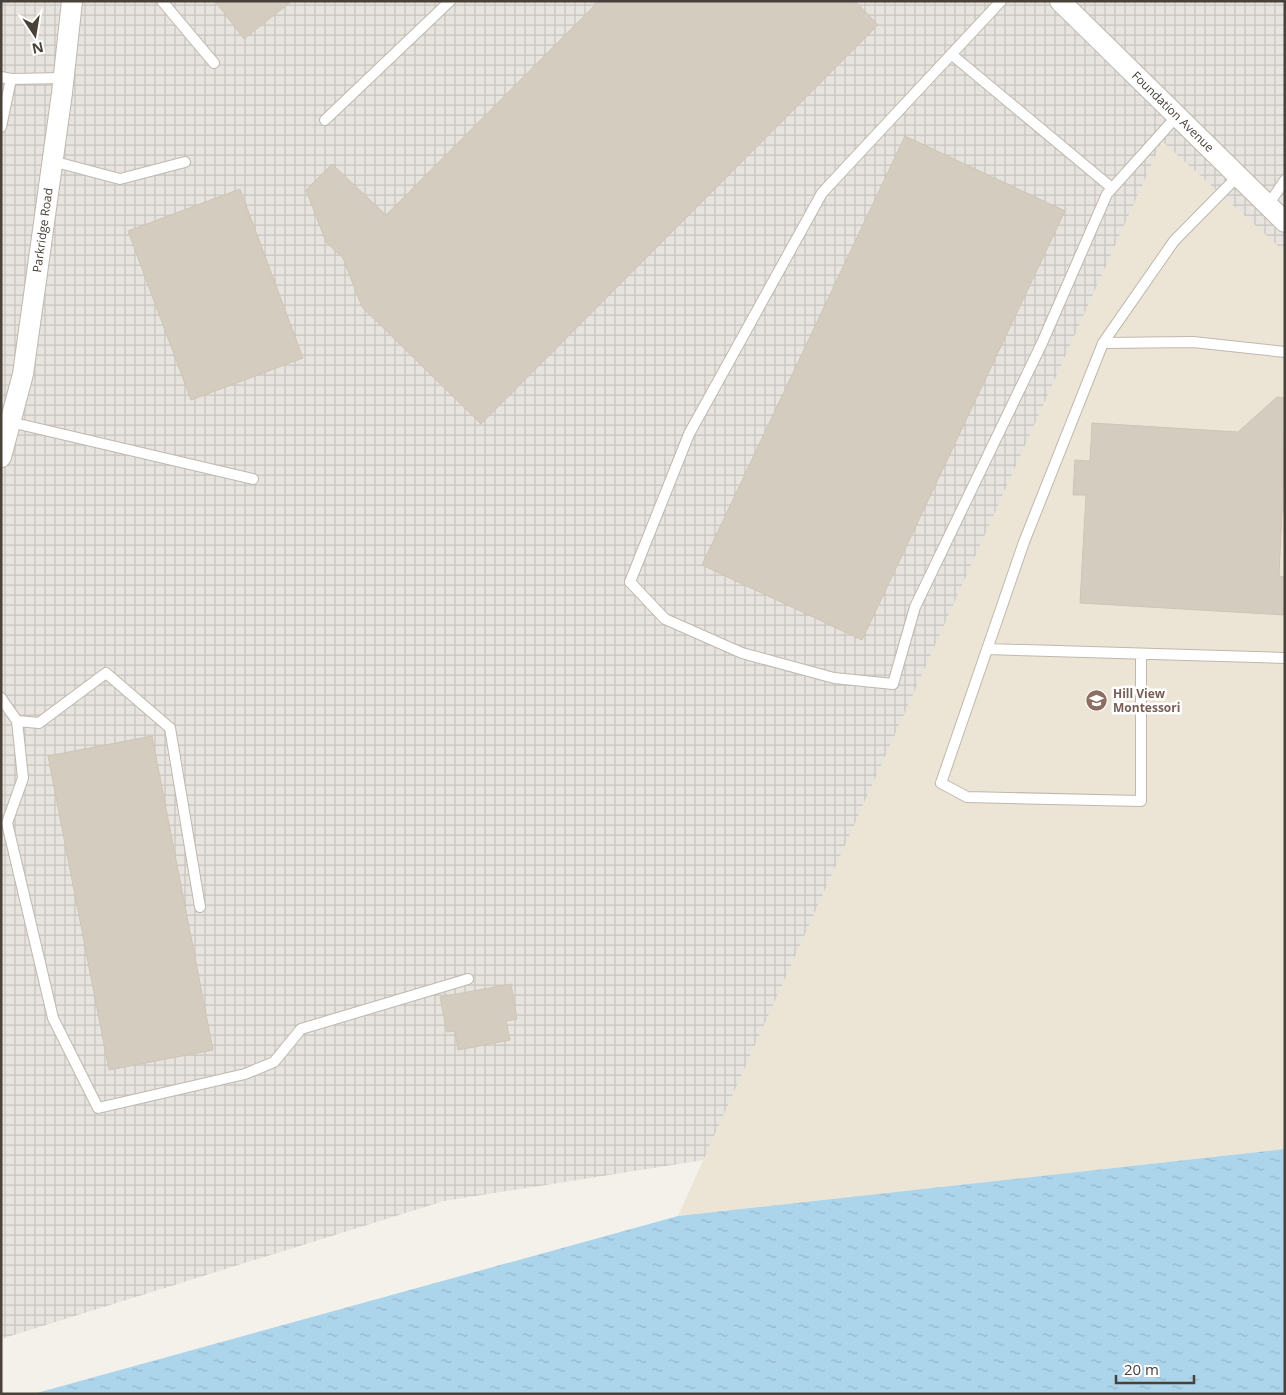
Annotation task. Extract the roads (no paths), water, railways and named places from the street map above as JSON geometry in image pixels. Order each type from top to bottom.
[{"type":"street","name":"Parkridge Road","points":[[1,457],[23,374],[64,78],[72,1]]},
{"type":"street","name":"Foundation Avenue","points":[[1060,1],[1285,222]]},
{"type":"lane","points":[[162,1],[214,63]]},
{"type":"lane","points":[[325,120],[450,1]]},
{"type":"lane","points":[[1001,1],[822,193],[689,434],[630,582],[665,619],[742,653],[834,678],[893,684],[915,606],[1042,343],[1107,194],[1177,116]]},
{"type":"lane","points":[[952,54],[1112,188]]},
{"type":"lane","points":[[1,127],[6,78],[64,78]]},
{"type":"lane","points":[[52,161],[120,179],[185,162]]},
{"type":"lane","points":[[1141,655],[1141,801],[967,797],[941,783],[1024,542],[1103,343],[1174,242],[1238,176]]},
{"type":"lane","points":[[1268,205],[1285,180]]},
{"type":"lane","points":[[1103,343],[1193,342],[1285,352]]},
{"type":"lane","points":[[10,422],[253,479]]},
{"type":"lane","points":[[987,649],[1285,658]]},
{"type":"lane","points":[[17,721],[39,723],[106,673],[170,728],[200,907]]},
{"type":"lane","points":[[1,698],[17,721],[23,778],[7,823],[53,1018],[98,1108],[245,1074],[274,1062],[301,1029],[468,980]]},
{"type":"water","points":[[1285,1149],[1285,1394],[33,1394],[678,1216]]},
{"type":"place","name":"Hill View Montessori","points":[[1097,701]]}]
